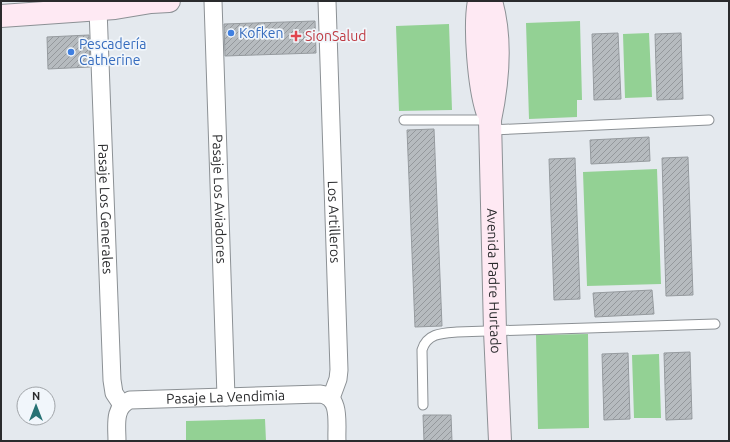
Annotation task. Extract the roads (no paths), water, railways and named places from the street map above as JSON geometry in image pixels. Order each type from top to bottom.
[{"type":"main road","points":[[1,16],[98,9],[154,1]]},
{"type":"main road","name":"Avenida Padre Hurtado","points":[[478,1],[477,21],[480,74],[491,125]]},
{"type":"main road","name":"Avenida Padre Hurtado","points":[[491,1],[495,20],[498,61],[491,125],[495,331],[500,441]]},
{"type":"street","name":"Pasaje Los Aviadores","points":[[213,1],[226,397]]},
{"type":"street","name":"Los Artilleros","points":[[327,1],[339,370],[338,379],[331,398]]},
{"type":"street","name":"Pasaje Los Generales","points":[[98,9],[112,380],[114,393],[122,405]]},
{"type":"street","name":"Pasaje La Vendimia","points":[[122,405],[134,400],[320,394],[331,398]]},
{"type":"street","points":[[331,398],[335,405],[336,441]]},
{"type":"street","points":[[117,441],[117,414],[122,405]]},
{"type":"lane","points":[[404,120],[491,125],[709,120]]},
{"type":"lane","points":[[423,405],[422,350],[424,342],[434,335],[446,332],[716,324]]},
{"type":"place","name":"Kofken","points":[[231,33]]},
{"type":"place","name":"SionSalud","points":[[296,36]]},
{"type":"place","name":"Pescadería Catherine","points":[[71,52]]}]
